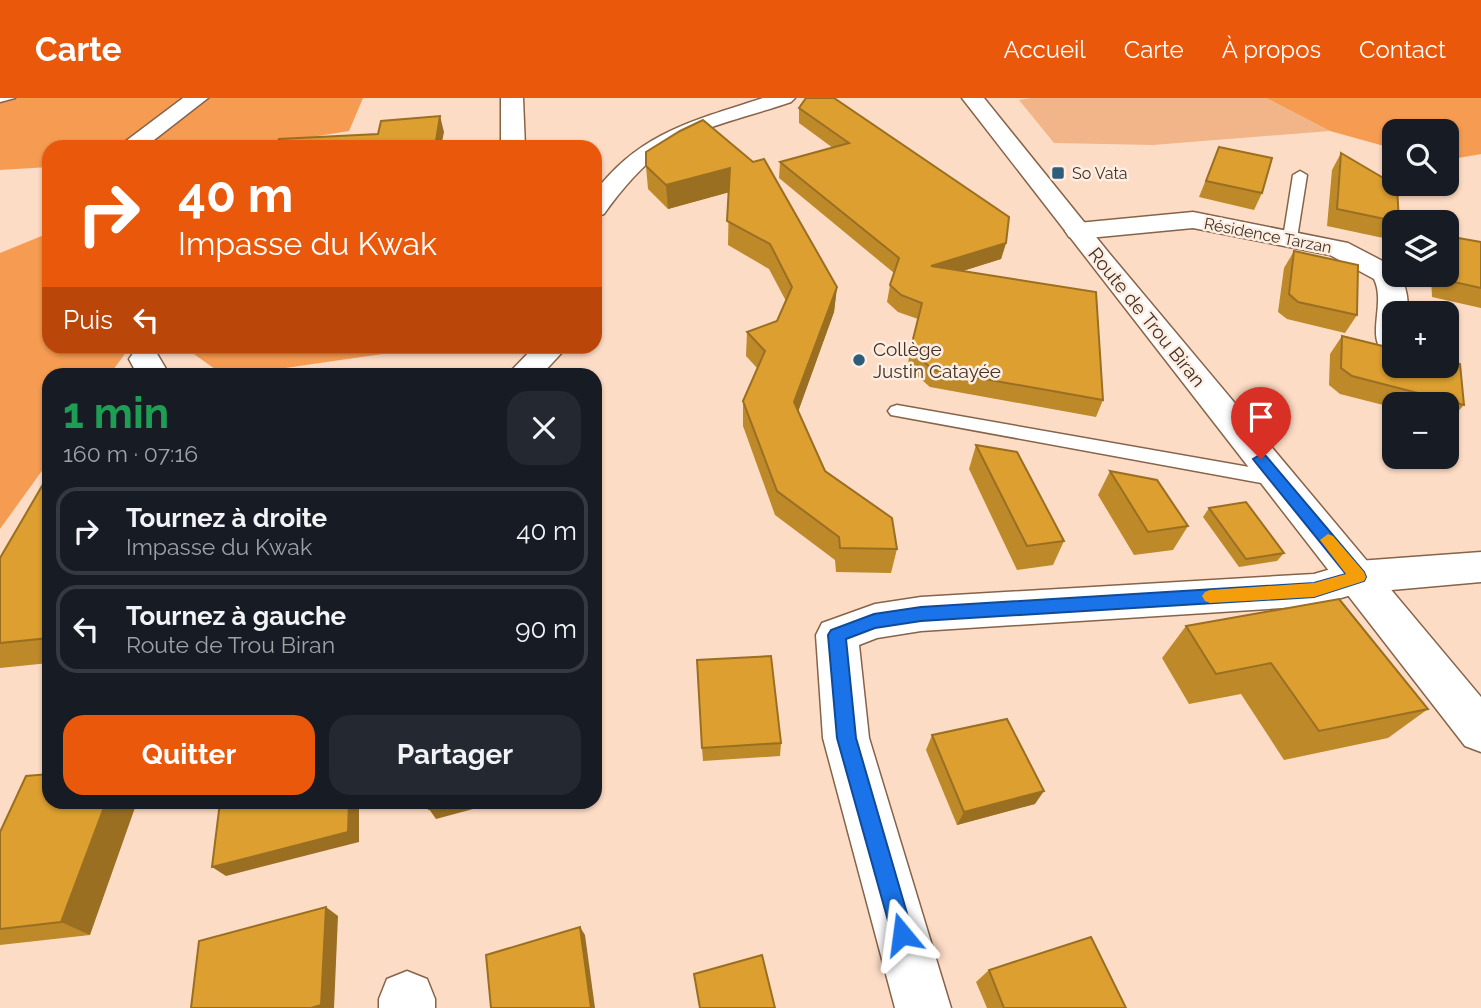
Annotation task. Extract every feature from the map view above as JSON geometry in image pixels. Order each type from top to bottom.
[{"type":"street","points":[[140,140],[197,98]]},
{"type":"street","points":[[512,98],[513,140]]},
{"type":"street","points":[[603,186],[656,145],[684,131],[742,104],[784,98]]},
{"type":"street","name":"Route de Trou Biran","points":[[973,98],[1481,731]]},
{"type":"street","name":"Résidence Tarzan","points":[[1078,231],[1193,220],[1290,238],[1338,249],[1368,263],[1384,273],[1394,301]]},
{"type":"street","points":[[530,368],[545,354]]},
{"type":"street","points":[[923,1008],[846,738],[837,635],[874,621],[921,614],[1314,590],[1358,577],[1481,567]]},
{"type":"lane","points":[[0,99],[9,98]]},
{"type":"lane","points":[[1290,238],[1300,175]]},
{"type":"lane","points":[[898,411],[1277,479]]},
{"type":"shaded area","points":[[0,98],[363,98],[349,131],[293,140],[42,140],[42,167],[0,170]]},
{"type":"shaded area","points":[[1266,98],[1330,131],[1153,145],[1054,143],[1019,100]]},
{"type":"shaded area","points":[[1266,98],[1481,98],[1481,154],[1459,158],[1459,119],[1382,119],[1382,145],[1330,131]]},
{"type":"shaded area","points":[[42,236],[42,354],[125,354],[114,368],[42,368],[42,471],[0,529],[0,253]]},
{"type":"shaded area","points":[[194,354],[382,354],[286,368],[214,368]]},
{"type":"building","points":[[806,98],[834,98],[1009,217],[1006,243],[931,266],[1096,292],[1103,400],[934,370],[910,351],[922,303],[901,295],[890,285],[899,258],[780,162],[849,143],[799,108]]},
{"type":"building","points":[[440,116],[436,140],[278,140],[378,134],[381,121]]},
{"type":"building","points":[[703,120],[753,162],[764,159],[837,287],[794,402],[825,471],[892,518],[897,549],[840,548],[839,537],[777,491],[743,401],[765,351],[747,332],[777,321],[792,287],[770,244],[727,221],[730,168],[666,185],[646,166],[646,152]]},
{"type":"building","points":[[1219,147],[1272,158],[1262,193],[1206,181]]},
{"type":"building","points":[[1341,153],[1382,177],[1382,196],[1398,196],[1398,210],[1382,210],[1382,218],[1337,209]]},
{"type":"building","points":[[1459,238],[1481,242],[1481,288],[1459,283]]},
{"type":"building","points":[[1294,251],[1358,265],[1357,315],[1298,302],[1289,294]]},
{"type":"building","points":[[1342,336],[1382,346],[1382,378],[1459,378],[1460,364],[1464,405],[1459,404],[1459,392],[1414,392],[1352,376],[1341,368]]},
{"type":"building","points":[[976,445],[1017,452],[1064,541],[1027,546]]},
{"type":"building","points":[[1110,471],[1157,480],[1188,526],[1148,532]]},
{"type":"building","points":[[42,486],[42,639],[0,643],[0,558]]},
{"type":"building","points":[[1246,502],[1284,553],[1246,559],[1209,508]]},
{"type":"building","points":[[1339,599],[1428,709],[1319,731],[1271,663],[1216,674],[1186,626]]},
{"type":"building","points":[[771,656],[781,743],[702,748],[697,660]]},
{"type":"building","points":[[1007,719],[1044,791],[964,812],[932,735]]},
{"type":"building","points":[[42,775],[42,809],[103,809],[61,922],[0,929],[0,832],[26,776]]},
{"type":"building","points":[[219,809],[349,809],[348,832],[212,867]]},
{"type":"building","points":[[326,907],[321,1005],[311,1008],[191,1008],[199,941]]},
{"type":"building","points":[[580,927],[591,1008],[491,1008],[486,955]]},
{"type":"building","points":[[1091,937],[1126,1008],[1004,1008],[989,970]]},
{"type":"building","points":[[762,955],[775,1008],[700,1008],[694,974]]},
{"type":"slow traffic","points":[[1210,596],[1314,590],[1358,577],[1328,540]]},
{"type":"place","name":"So Vata","points":[[1058,173]]},
{"type":"place","name":"Collège Justin Catayée","points":[[859,360]]},
{"type":"route","points":[[902,934],[846,738],[837,635],[874,621],[921,614],[1314,590],[1358,577],[1261,459]]}]
